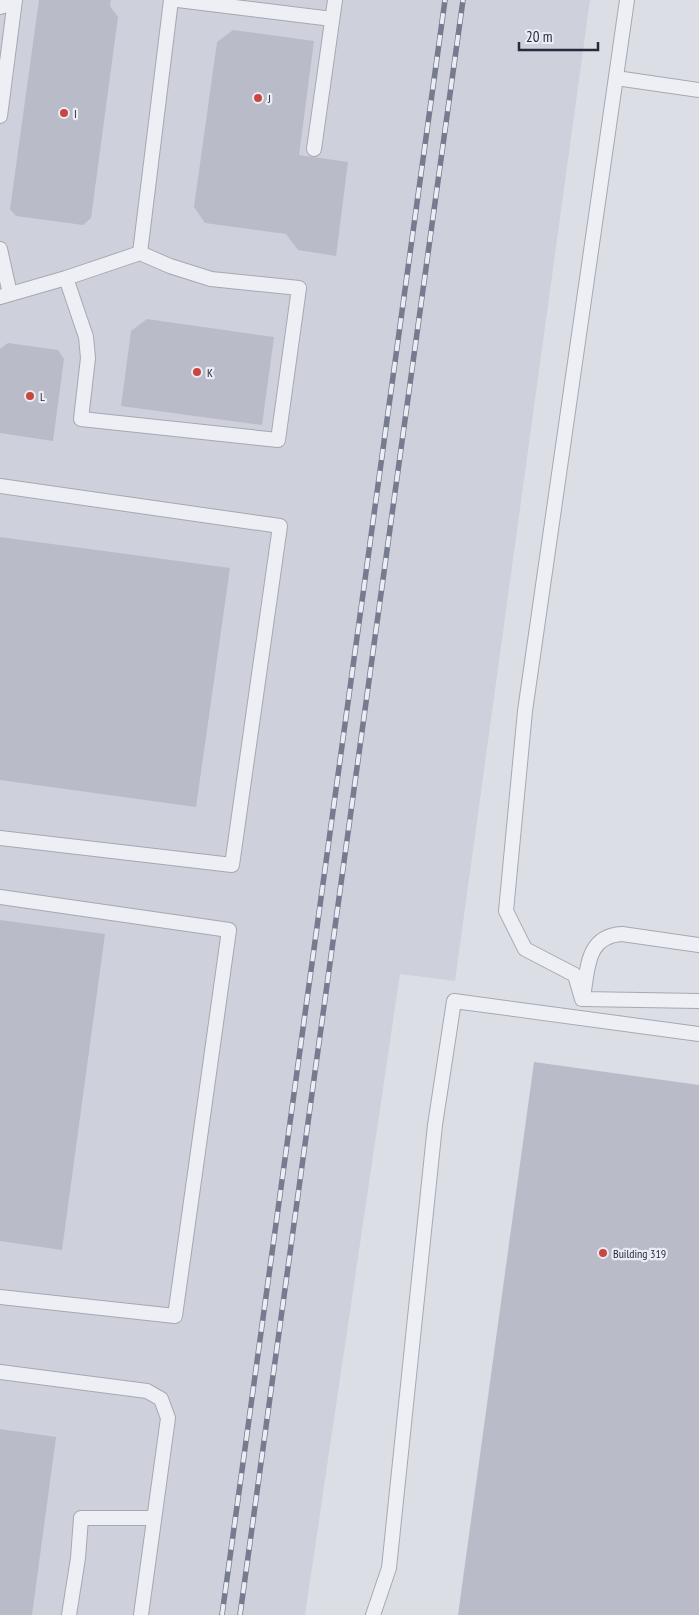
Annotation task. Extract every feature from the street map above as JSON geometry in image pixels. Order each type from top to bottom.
[{"type":"lane","points":[[140,253],[171,0]]},
{"type":"lane","points":[[178,0],[332,19]]},
{"type":"lane","points":[[314,149],[335,0]]},
{"type":"lane","points":[[582,999],[575,975],[526,949],[506,911],[524,711],[627,0]]},
{"type":"lane","points":[[0,7],[15,1],[0,116]]},
{"type":"lane","points":[[616,78],[699,90]]},
{"type":"lane","points":[[0,249],[5,296],[140,253],[170,266],[211,279],[299,288],[278,440],[81,418],[88,358],[86,337],[66,278]]},
{"type":"lane","points":[[0,486],[280,526],[232,865],[0,838]]},
{"type":"lane","points":[[0,897],[229,930],[175,1316],[0,1297]]},
{"type":"lane","points":[[582,999],[594,948],[602,939],[611,934],[699,945]]},
{"type":"lane","points":[[582,999],[699,1001]]},
{"type":"lane","points":[[373,1615],[389,1568],[435,1125],[454,1001],[699,1034]]},
{"type":"lane","points":[[0,1372],[147,1391],[161,1399],[168,1418],[141,1615]]},
{"type":"lane","points":[[69,1615],[78,1558],[81,1518],[154,1518]]},
{"type":"shaded area","points":[[0,0],[590,0],[455,981],[400,974],[305,1615],[0,1615]]},
{"type":"building","name":"I","points":[[39,0],[111,0],[110,6],[118,17],[91,218],[83,225],[16,216],[10,209]]},
{"type":"building","name":"J","points":[[233,30],[314,41],[299,155],[348,162],[336,256],[298,250],[286,234],[205,223],[194,207],[217,42]]},
{"type":"building","name":"K","points":[[147,319],[274,337],[262,425],[121,406],[131,331]]},
{"type":"building","name":"L","points":[[8,343],[58,350],[64,359],[53,441],[0,433],[0,349]]},
{"type":"building","points":[[0,537],[230,568],[196,807],[0,780]]},
{"type":"building","points":[[0,920],[105,934],[62,1250],[0,1241]]},
{"type":"building","name":"Building 319","points":[[534,1062],[699,1085],[699,1615],[458,1615]]},
{"type":"building","points":[[0,1429],[56,1437],[32,1615],[0,1615]]},
{"type":"railway","points":[[222,1615],[445,0]]},
{"type":"railway","points":[[240,1615],[463,0]]},
{"type":"place","name":"J","points":[[258,98]]},
{"type":"place","name":"I","points":[[64,113]]},
{"type":"place","name":"K","points":[[197,372]]},
{"type":"place","name":"L","points":[[30,396]]},
{"type":"place","name":"Building 319","points":[[603,1253]]}]
